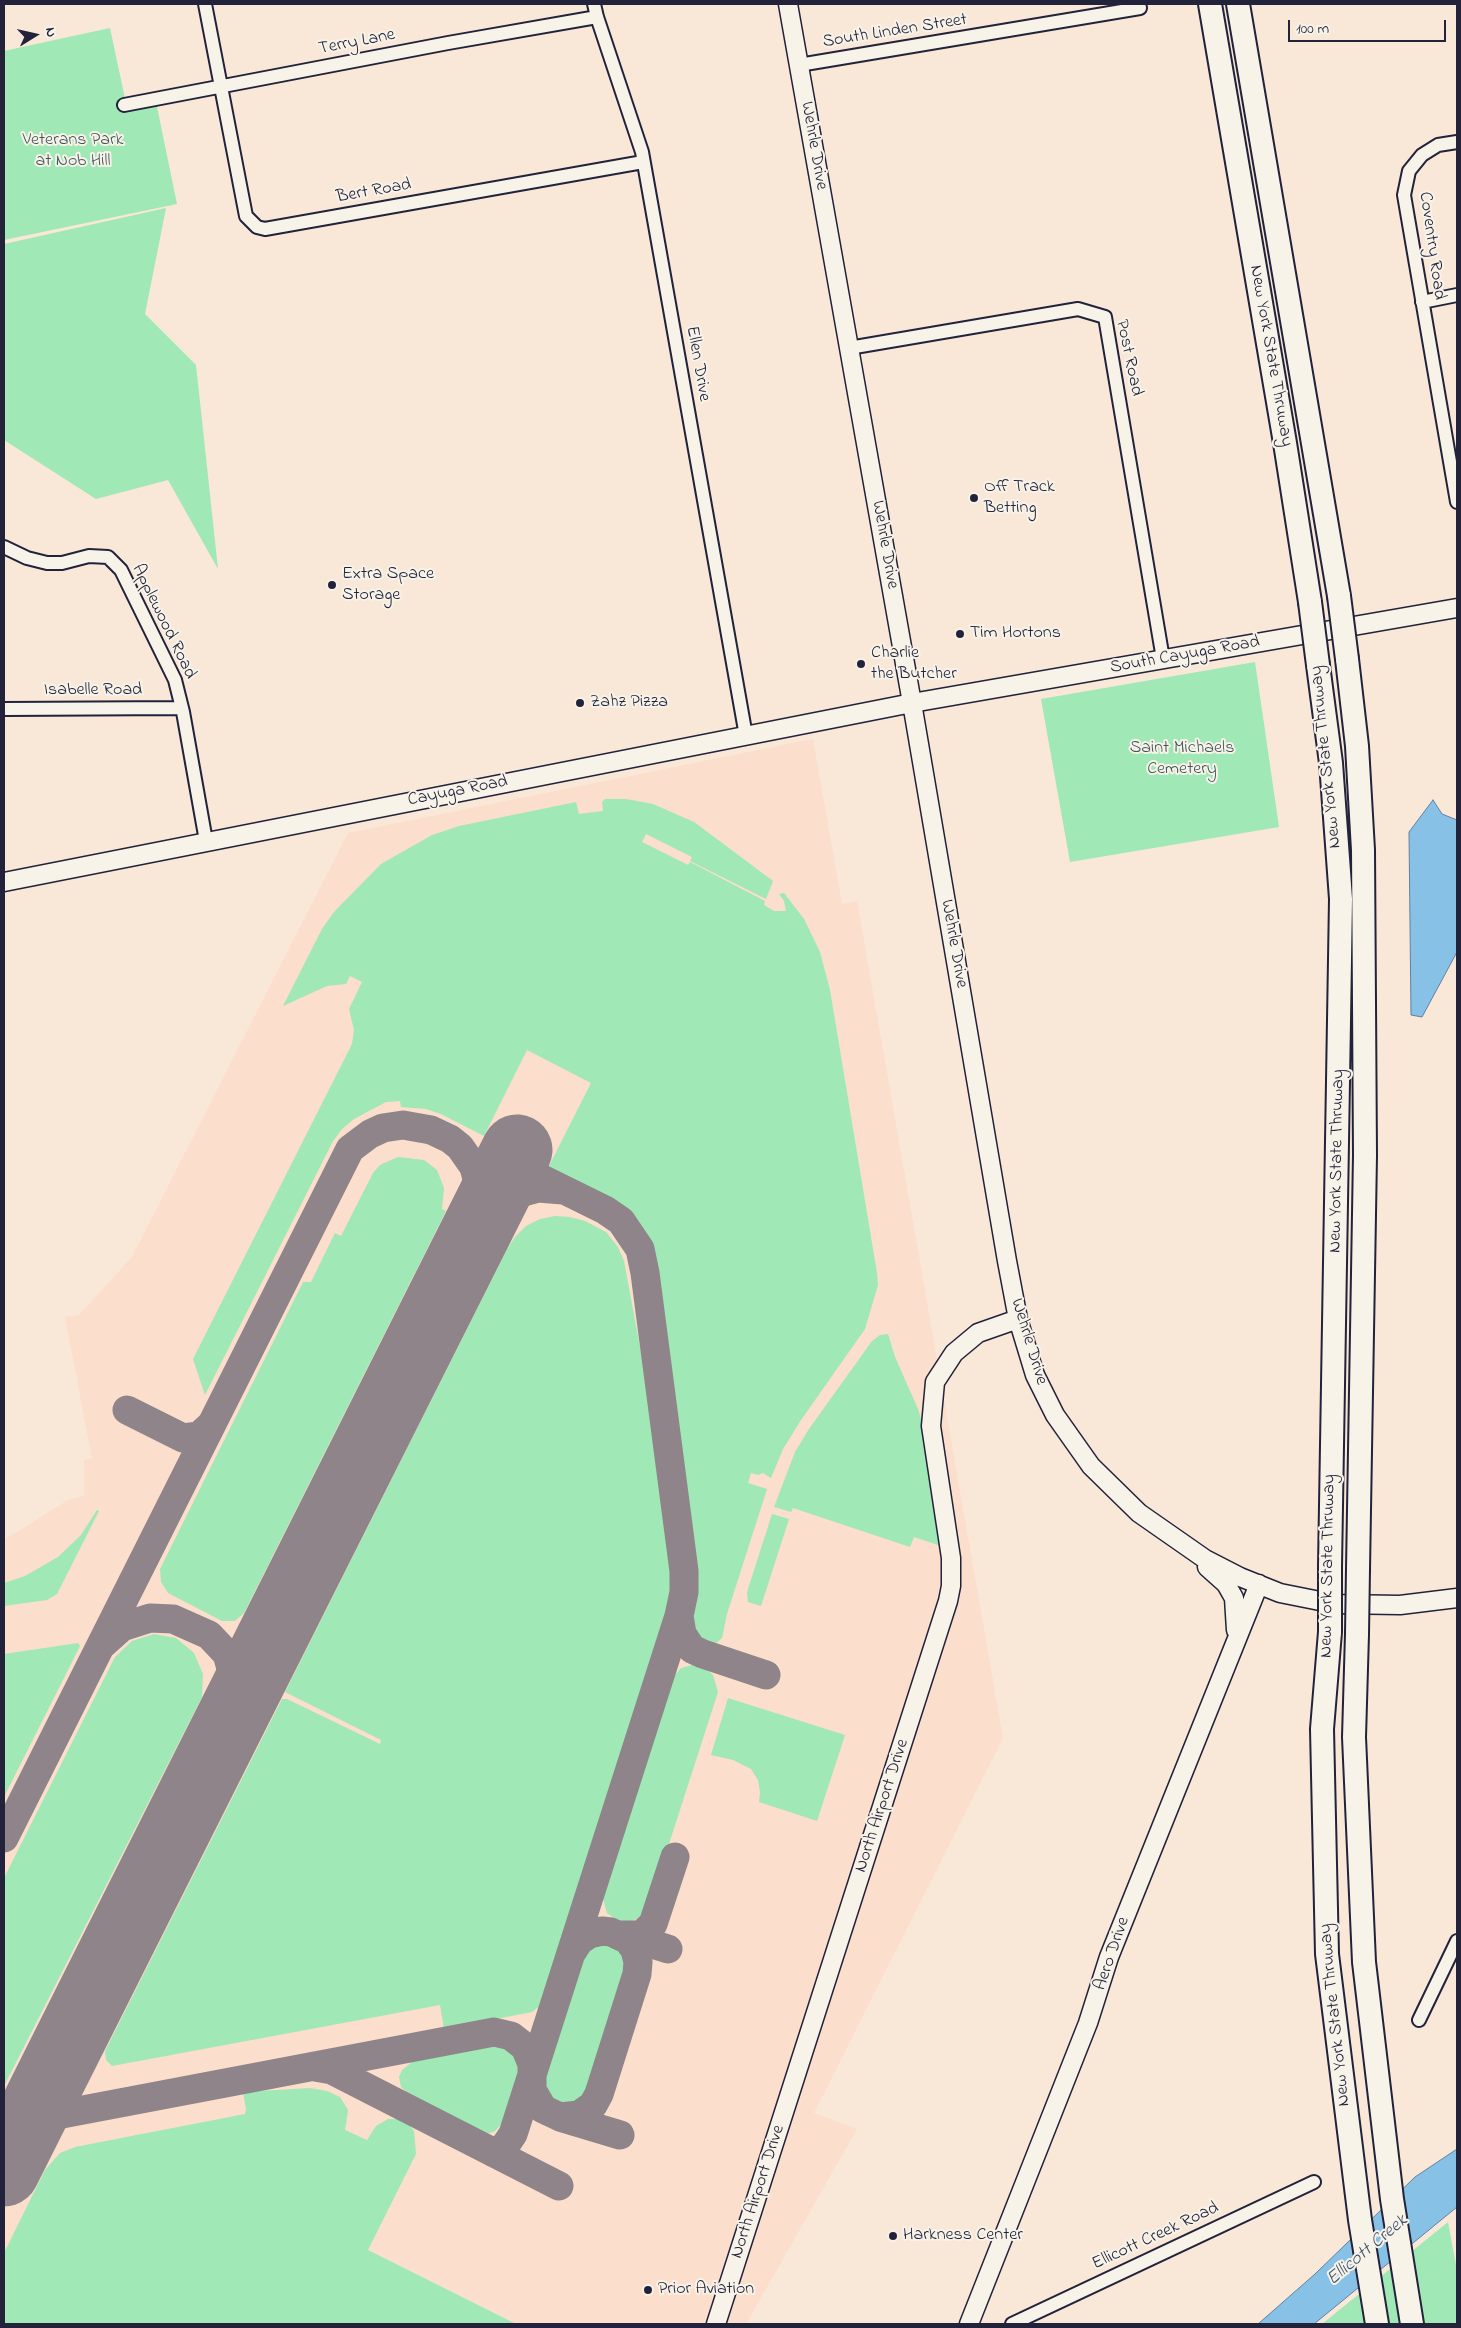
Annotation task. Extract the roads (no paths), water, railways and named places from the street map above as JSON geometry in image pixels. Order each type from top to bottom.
[{"type":"highway","name":"New York State Thruway","points":[[1210,4],[1310,602],[1331,763],[1341,899],[1330,1632],[1322,1729],[1327,1954],[1360,2220],[1377,2324]]},
{"type":"highway","name":"New York State Thruway","points":[[1238,4],[1339,596],[1357,746],[1364,869],[1365,1155],[1354,1737],[1364,1962],[1392,2199],[1401,2265],[1412,2324]]},
{"type":"street","name":"Bert Road","points":[[204,4],[246,216],[250,223],[265,229],[644,162]]},
{"type":"street","name":"Ellen Drive","points":[[594,4],[644,162],[746,736]]},
{"type":"street","name":"Wehrle Drive","points":[[788,4],[912,703],[1018,1319],[1035,1375],[1056,1415],[1091,1466],[1139,1513],[1186,1548],[1259,1584],[1311,1600],[1369,1606],[1440,1602],[1457,1598]]},
{"type":"street","name":"South Linden Street","points":[[799,65],[1140,8],[1139,4]]},
{"type":"street","name":"Terry Lane","points":[[124,105],[597,17]]},
{"type":"street","name":"Coventry Road","points":[[1457,142],[1438,145],[1422,154],[1409,171],[1404,195],[1422,302],[1452,445],[1457,502]]},
{"type":"street","points":[[1422,302],[1457,295]]},
{"type":"street","name":"Post Road","points":[[849,348],[1078,309],[1105,318],[1163,659]]},
{"type":"street","name":"Applewood Road","points":[[4,547],[28,558],[47,563],[62,563],[89,556],[108,557],[121,570],[175,680],[206,841]]},
{"type":"street","name":"South Cayuga Road","points":[[912,703],[1457,608]]},
{"type":"street","name":"Cayuga Road","points":[[4,882],[912,703]]},
{"type":"street","name":"Isabelle Road","points":[[4,709],[181,708]]},
{"type":"street","name":"North Airport Drive","points":[[716,2324],[948,1602],[951,1586],[951,1558],[931,1426],[935,1382],[954,1353],[978,1333],[1018,1319]]},
{"type":"street","points":[[1186,1548],[1226,1584],[1234,1598],[1236,1639]]},
{"type":"street","name":"Aero Drive","points":[[970,2324],[1053,2117],[1088,2023],[1109,1957],[1259,1584]]},
{"type":"street","points":[[1419,2020],[1457,1941]]},
{"type":"street","name":"Ellicott Creek Road","points":[[1012,2324],[1314,2182]]},
{"type":"water","points":[[1433,800],[1442,814],[1457,820],[1457,952],[1422,1017],[1411,1015],[1409,832]]},
{"type":"water","name":"Ellicott Creek","points":[[1457,2149],[1457,2207],[1314,2324],[1258,2324],[1315,2274],[1415,2177]]},
{"type":"place","name":"Off Track Betting","points":[[974,498]]},
{"type":"place","name":"Extra Space Storage","points":[[332,585]]},
{"type":"place","name":"Tim Hortons","points":[[960,634]]},
{"type":"place","name":"Charlie the Butcher","points":[[861,664]]},
{"type":"place","name":"Zahz Pizza","points":[[580,703]]},
{"type":"place","name":"Harkness Center","points":[[893,2236]]},
{"type":"place","name":"Prior Aviation","points":[[648,2290]]},
{"type":"park label","name":"Veterans Park at Nob Hill","points":[[73,151]]},
{"type":"park label","name":"Saint Michaels Cemetery","points":[[1182,760]]}]
